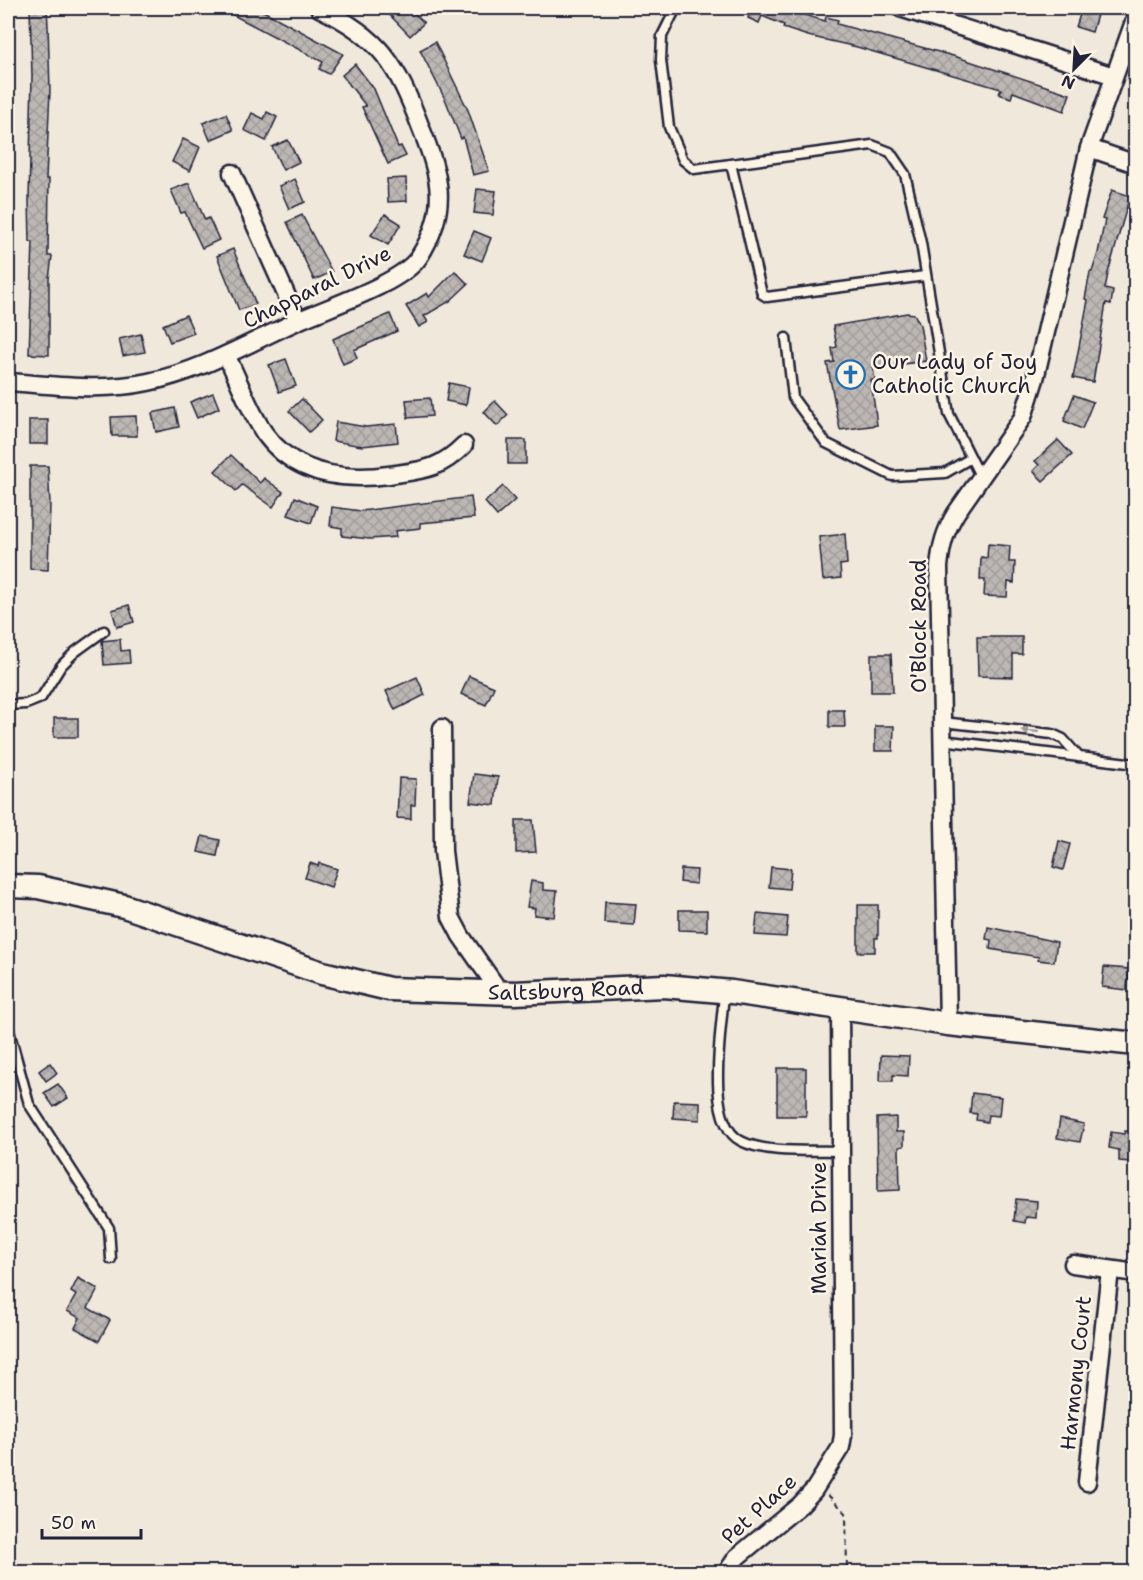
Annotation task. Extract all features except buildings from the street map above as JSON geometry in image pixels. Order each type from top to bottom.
[{"type":"main road","name":"Saltsburg Road","points":[[8,886],[38,887],[124,906],[322,973],[389,989],[500,992],[664,986],[724,991],[948,1024],[1136,1044]]},
{"type":"street","name":"Chapparal Drive","points":[[8,382],[105,387],[129,385],[175,375],[226,355],[367,291],[404,271],[417,259],[426,246],[437,220],[441,187],[435,162],[403,81],[378,47],[362,32],[319,8]]},
{"type":"street","points":[[900,8],[1114,76]]},
{"type":"street","name":"O'Block Road","points":[[948,1024],[939,567],[941,547],[946,529],[980,476],[1023,417],[1035,379],[1089,148],[1136,16]]},
{"type":"street","points":[[1089,148],[1136,164]]},
{"type":"street","points":[[232,173],[298,321]]},
{"type":"street","points":[[226,355],[265,434],[283,451],[320,474],[364,478],[426,470],[450,459],[464,445]]},
{"type":"street","points":[[442,728],[443,851],[451,917],[461,936],[500,992]]},
{"type":"street","name":"Mariah Drive","points":[[840,1008],[843,1435],[841,1447]]},
{"type":"street","name":"Harmony Court","points":[[1072,1264],[1136,1273]]},
{"type":"street","name":"Harmony Court","points":[[1087,1482],[1110,1269]]},
{"type":"street","name":"Pet Place","points":[[728,1572],[737,1557],[800,1505],[818,1484],[841,1447]]},
{"type":"lane","points":[[675,8],[662,36],[661,60],[669,127],[683,160],[694,169],[872,145],[890,152],[905,174],[921,243],[949,414],[980,476]]},
{"type":"lane","points":[[731,164],[762,294],[767,297],[925,276]]},
{"type":"lane","points":[[786,338],[793,398],[826,443],[892,477],[945,473],[971,458]]},
{"type":"lane","points":[[8,705],[26,704],[41,698],[57,671],[75,652],[104,631]]},
{"type":"lane","points":[[942,722],[1052,734],[1063,740],[1079,757]]},
{"type":"lane","points":[[942,740],[1135,763]]},
{"type":"lane","points":[[724,991],[718,1102],[723,1122],[730,1134],[742,1142],[767,1148],[841,1151]]},
{"type":"lane","points":[[8,1027],[29,1104],[109,1228],[111,1259]]},
{"type":"path","points":[[818,1484],[846,1513],[847,1572]]},
{"type":"path","points":[[978,1572],[979,1567]]},
{"type":"place","name":"Our Lady of Joy Catholic Church","points":[[851,374]]}]
